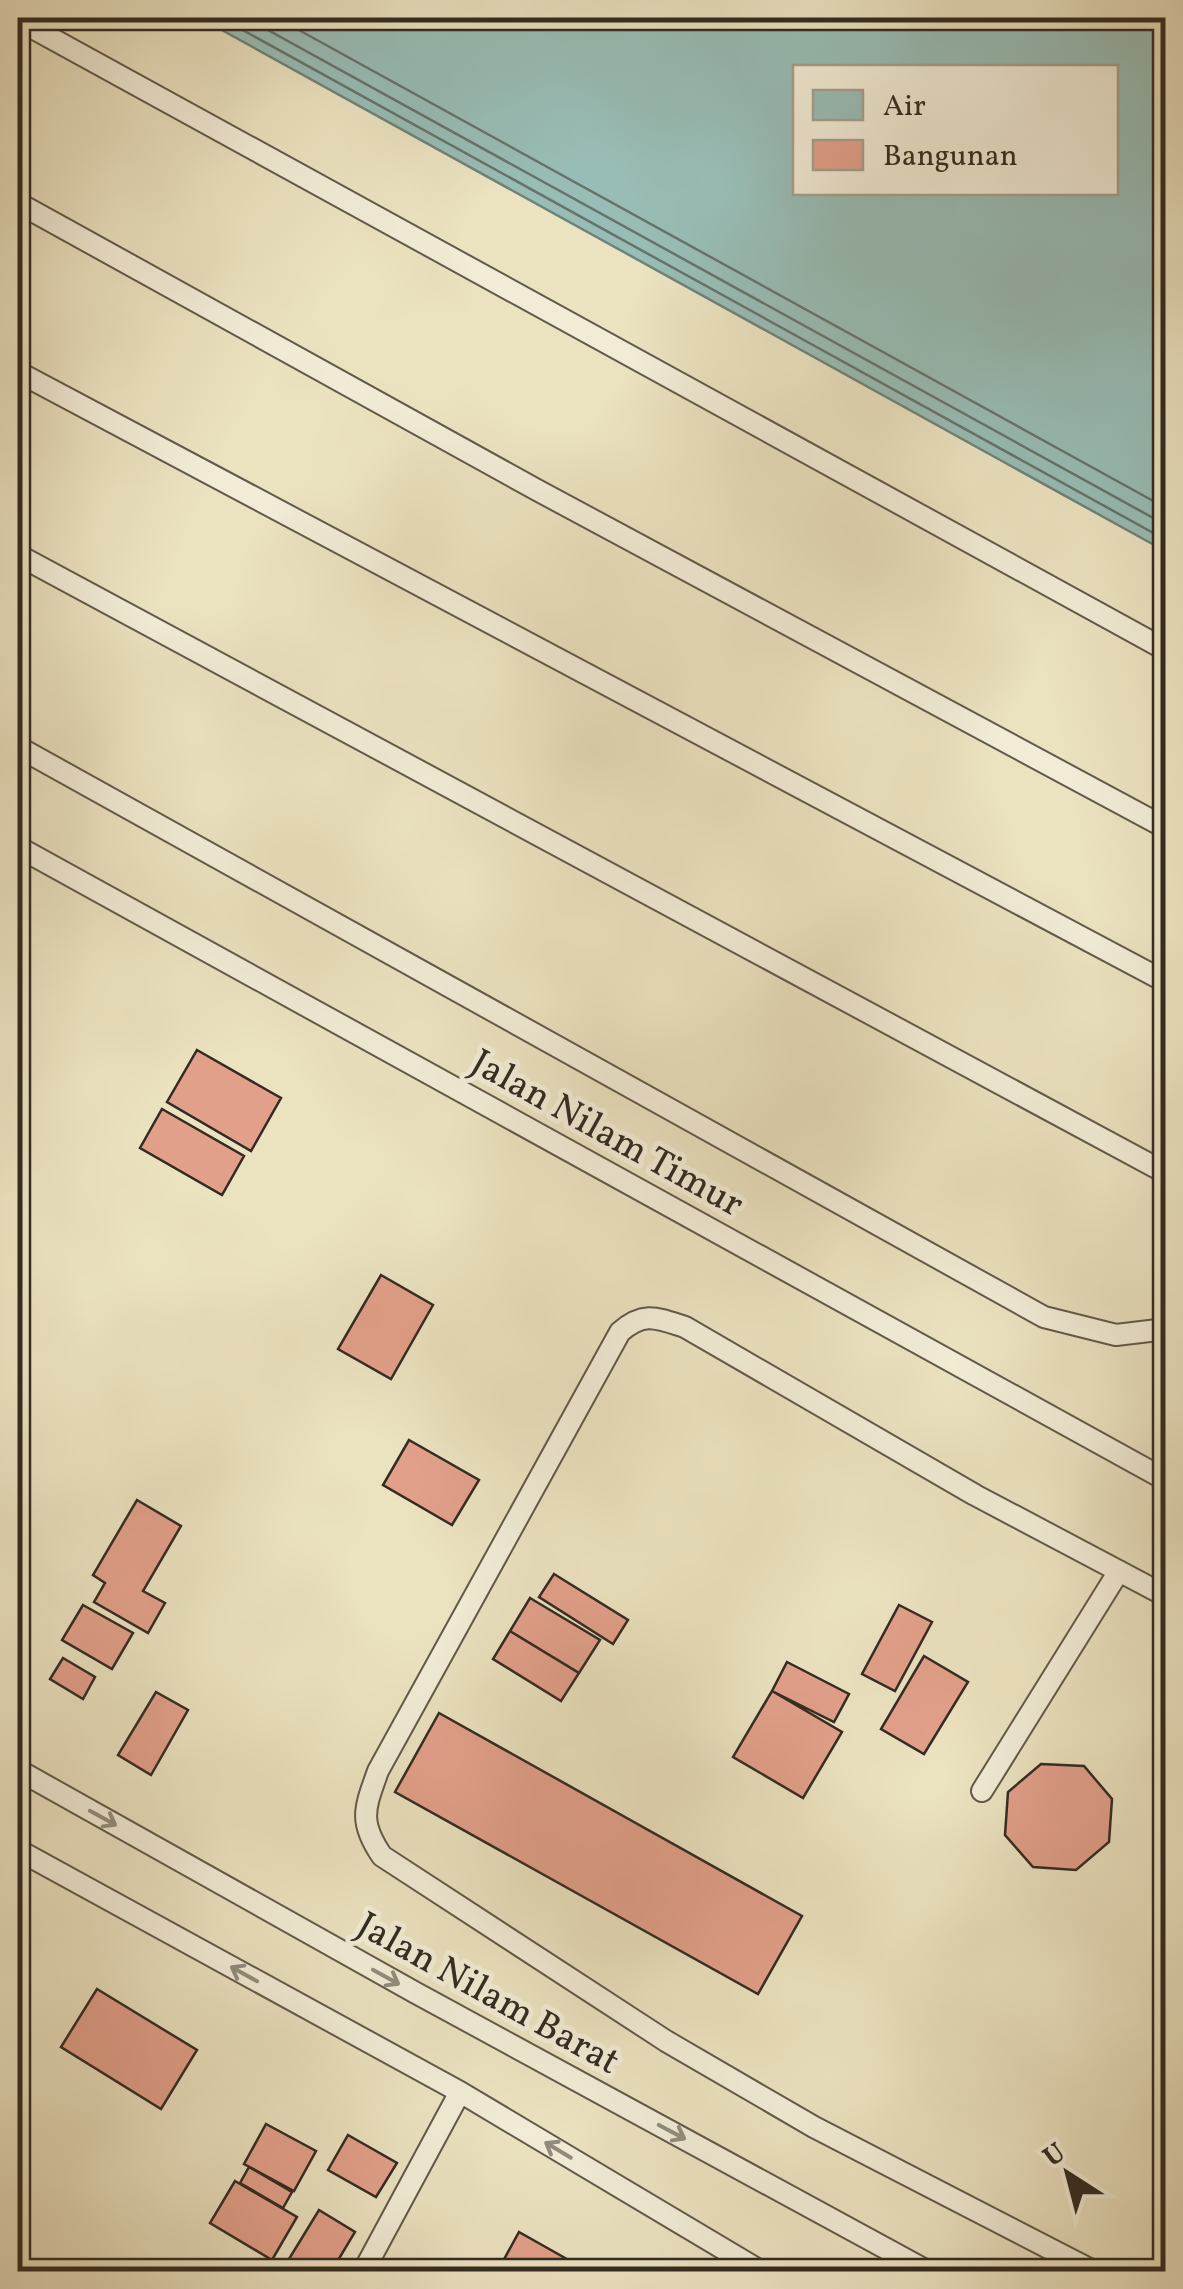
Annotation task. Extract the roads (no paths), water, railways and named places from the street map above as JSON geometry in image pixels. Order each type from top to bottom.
[{"type":"lane","points":[[18,20],[1166,650]]},
{"type":"lane","points":[[18,203],[1166,828]]},
{"type":"lane","points":[[18,372],[1166,982]]},
{"type":"lane","points":[[18,555],[1166,1173]]},
{"type":"lane","points":[[18,747],[1044,1317],[1116,1336],[1166,1329]]},
{"type":"lane","name":"Jalan Nilam Timur","points":[[18,846],[1166,1480]]},
{"type":"lane","points":[[1095,2272],[814,2127],[666,2041],[382,1856],[368,1836],[366,1807],[378,1771],[620,1332],[635,1319],[655,1317],[685,1327],[976,1495],[1166,1596]]},
{"type":"lane","points":[[982,1791],[1119,1571]]},
{"type":"lane","name":"Jalan Nilam Barat","points":[[18,1770],[416,1994],[929,2272]]},
{"type":"lane","points":[[18,1850],[460,2092],[762,2272]]},
{"type":"lane","points":[[363,2272],[460,2092]]},
{"type":"water","points":[[200,18],[1165,18],[1165,551]]}]
